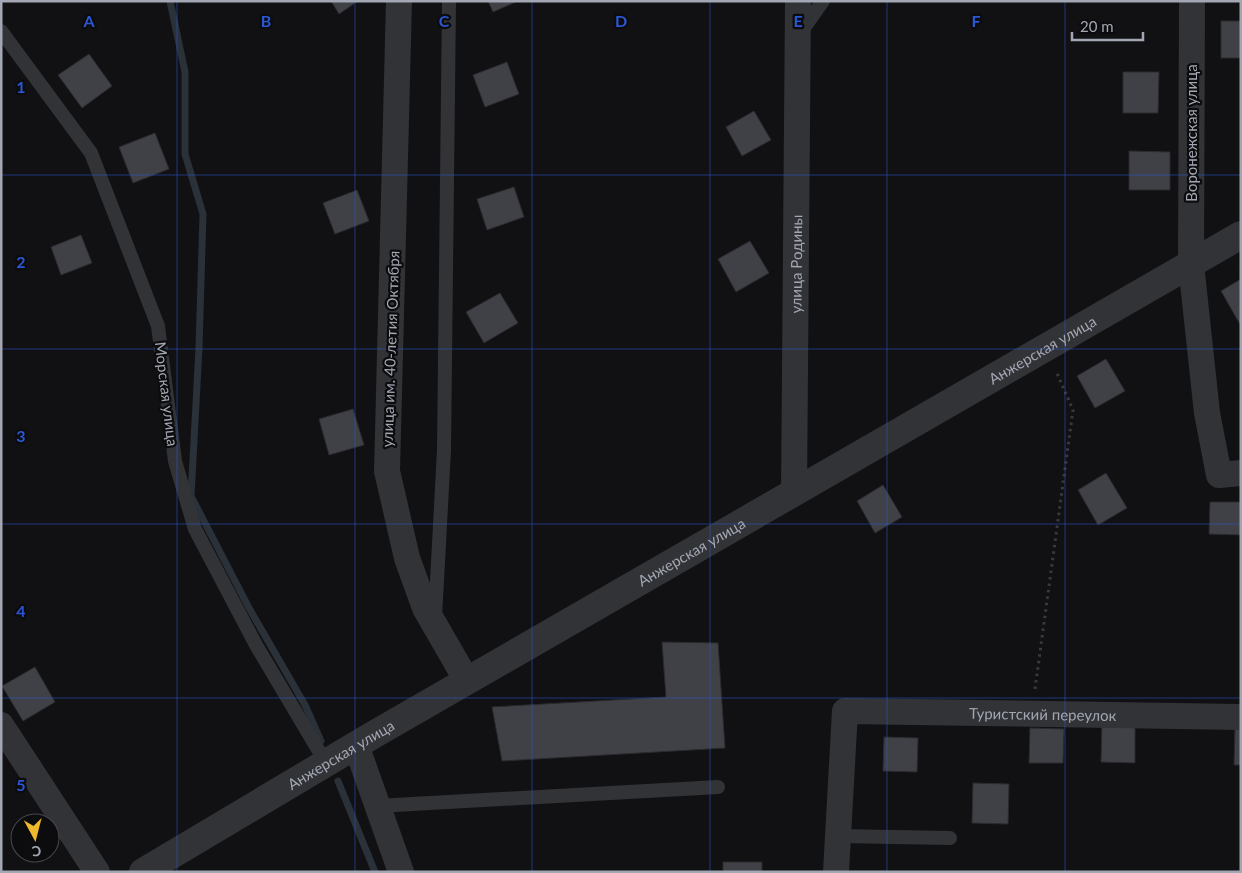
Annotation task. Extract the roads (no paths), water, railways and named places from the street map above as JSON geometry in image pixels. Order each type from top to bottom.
[{"type":"street","name":"улица им. 40-летия Октября","points":[[399,1],[387,471],[406,558],[425,608],[467,680]]},
{"type":"street","name":"улица Родины","points":[[794,492],[798,1]]},
{"type":"street","name":"Воронежская улица","points":[[1192,1],[1191,264],[1207,413],[1230,474]]},
{"type":"street","name":"Анжерская улица","points":[[143,872],[467,680],[1241,235]]},
{"type":"street","name":"Туристский переулок","points":[[838,836],[845,711],[1241,717]]},
{"type":"street","points":[[1,725],[97,872]]},
{"type":"street","points":[[356,745],[400,872]]},
{"type":"street","points":[[836,872],[838,836]]},
{"type":"lane","points":[[434,624],[444,450],[449,1]]},
{"type":"lane","points":[[798,36],[823,1]]},
{"type":"lane","name":"Морская улица","points":[[1,31],[91,153],[158,326],[175,461],[195,529],[256,645],[326,763]]},
{"type":"lane","points":[[377,806],[718,787]]},
{"type":"lane","points":[[838,836],[950,838]]},
{"type":"waterway","points":[[170,1],[185,72],[185,154],[203,214],[199,348],[191,496],[249,608],[305,705],[321,741]]},
{"type":"waterway","points":[[338,781],[375,872]]}]
